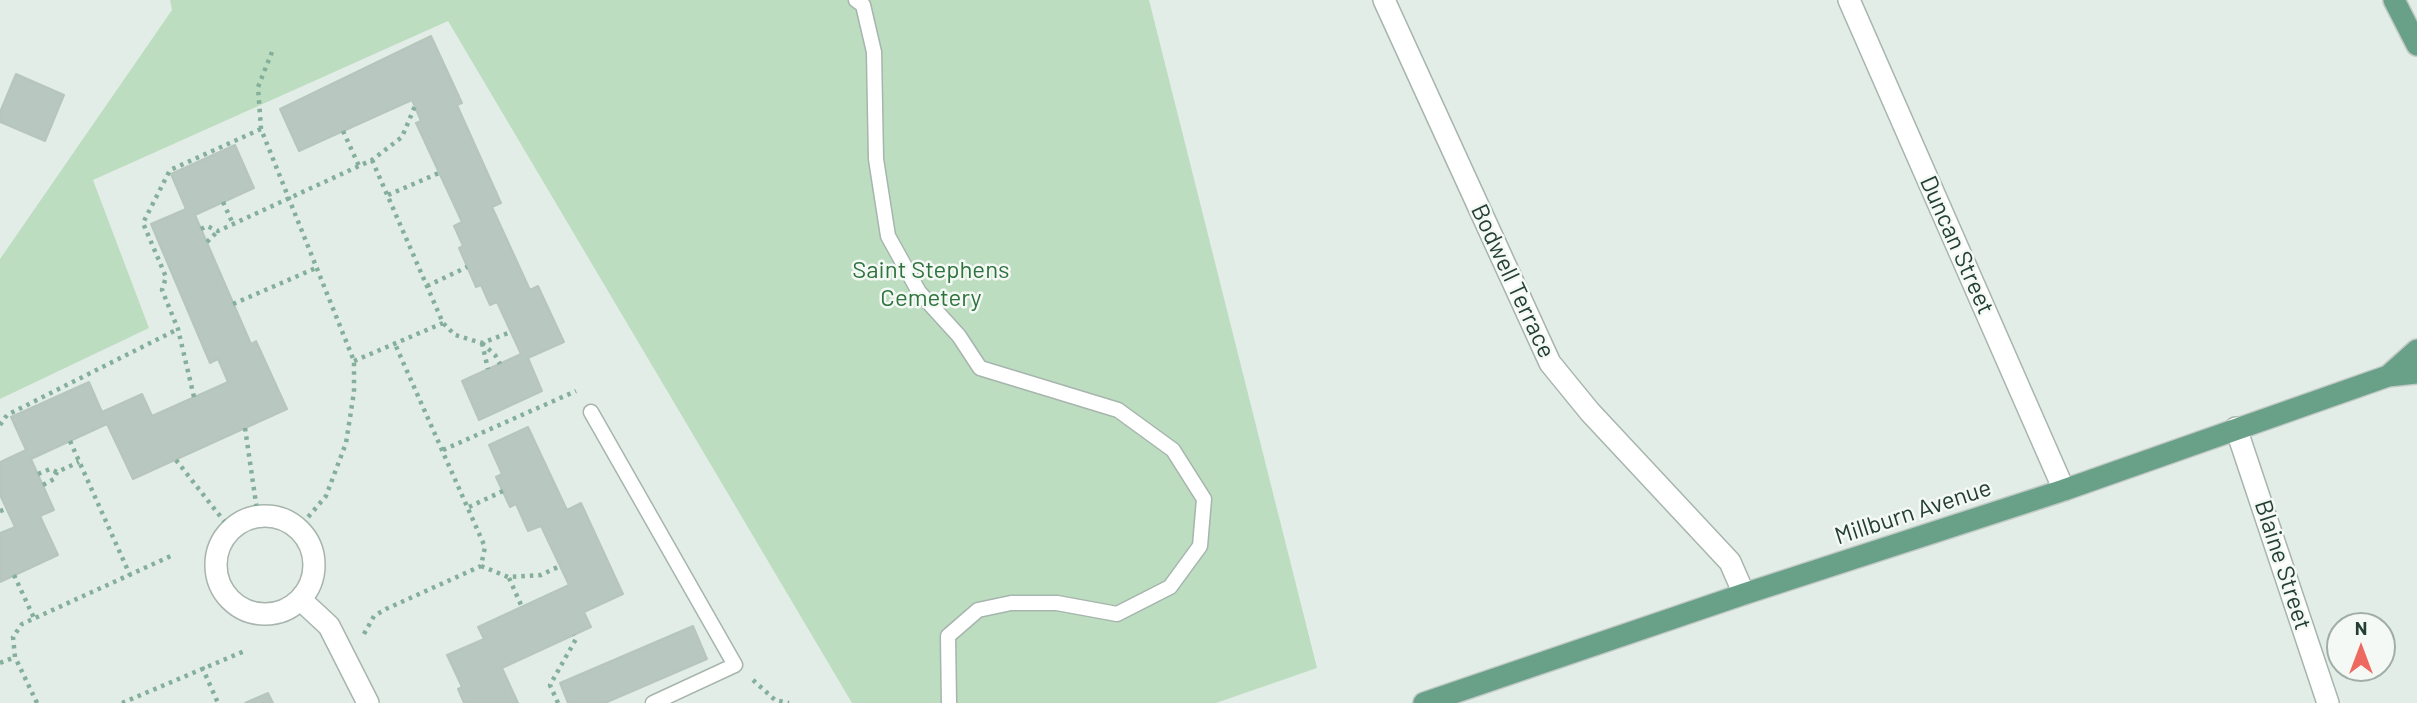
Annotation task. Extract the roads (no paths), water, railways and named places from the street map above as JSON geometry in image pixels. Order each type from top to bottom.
[{"type":"main road","points":[[2394,0],[2417,46]]},
{"type":"main road","points":[[2388,376],[2417,350]]},
{"type":"main road","name":"Millburn Avenue","points":[[1424,703],[1744,594],[2064,490],[2388,376],[2417,373]]},
{"type":"street","name":"Bodwell Terrace","points":[[1384,0],[1550,363],[1590,412],[1730,562],[1744,594]]},
{"type":"street","name":"Duncan Street","points":[[1849,0],[2064,490]]},
{"type":"street","name":"Blaine Street","points":[[2236,428],[2328,703]]},
{"type":"street","points":[[258,517],[285,520],[298,528],[308,541],[314,571],[310,587],[301,600],[287,610],[255,614],[239,607],[227,596],[219,582],[216,566],[218,550],[231,530],[238,524],[258,517]]},
{"type":"street","points":[[301,600],[329,625],[350,662],[368,703]]},
{"type":"lane","points":[[856,0],[863,5],[874,52],[876,159],[888,236],[919,292],[959,336],[980,368],[1118,410],[1173,450],[1204,499],[1200,546],[1178,577],[1170,587],[1117,614],[1057,603],[1012,603],[978,610],[948,636],[949,703]]},
{"type":"lane","points":[[591,412],[736,666],[653,703]]},
{"type":"park label","name":"Saint Stephens Cemetery","points":[[931,284]]}]
